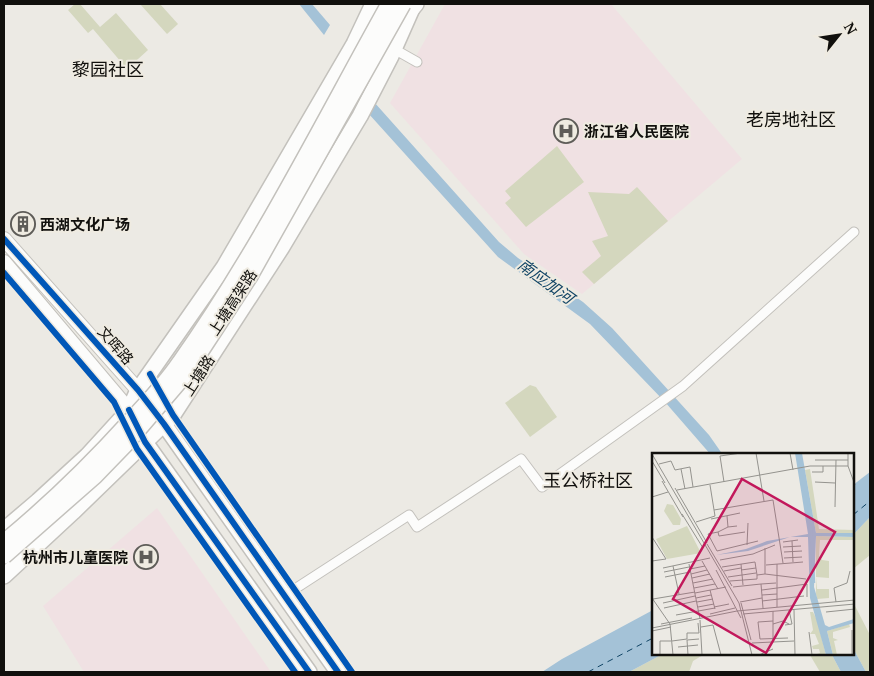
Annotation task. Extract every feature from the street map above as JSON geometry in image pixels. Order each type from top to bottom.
[{"type":"main road","points":[[4,530],[87,456],[129,410],[138,390],[224,267],[354,44],[373,4]]},
{"type":"main road","name":"上塘高架路","points":[[4,542],[33,518],[86,468],[180,364],[241,270],[390,4]]},
{"type":"main road","name":"上塘高架路","points":[[4,556],[101,470],[127,443],[186,374],[250,276],[413,5]]},
{"type":"main road","name":"上塘路","points":[[4,576],[173,415],[282,247],[360,116],[413,5]]},
{"type":"main road","name":"文晖路","points":[[4,239],[138,390],[164,424],[338,672]]},
{"type":"main road","points":[[4,262],[129,410],[145,442],[309,672]]},
{"type":"street","points":[[394,48],[418,62]]},
{"type":"street","points":[[284,596],[409,515],[417,527],[521,459],[542,487],[683,386],[854,232]]},
{"type":"shaded area","name":"浙江省人民医院","points":[[445,4],[611,4],[742,159],[582,294],[524,254],[390,103]]},
{"type":"shaded area","name":"杭州市儿童医院","points":[[157,508],[271,672],[84,672],[43,606]]},
{"type":"green space","points":[[75,4],[80,4],[100,27],[116,13],[148,50],[127,69],[93,29],[88,33],[68,10]]},
{"type":"green space","points":[[140,4],[160,4],[178,24],[167,34]]},
{"type":"green space","points":[[557,146],[584,182],[526,227],[505,203],[511,198],[505,191]]},
{"type":"green space","points":[[637,187],[668,221],[594,284],[582,272],[601,256],[592,241],[608,236],[588,192],[629,194]]},
{"type":"green space","points":[[530,385],[536,387],[557,417],[530,437],[505,403]]},
{"type":"green space","points":[[870,517],[870,555],[854,568],[854,534]]},
{"type":"green space","points":[[854,604],[870,635],[870,672],[866,672],[854,650]]},
{"type":"green space","points":[[659,656],[701,656],[693,661],[689,672],[629,672]]},
{"type":"green space","points":[[811,656],[833,656],[841,672],[820,672]]},
{"type":"water","points":[[299,4],[312,4],[330,25],[324,35]]},
{"type":"water","name":"南应加河","points":[[374,102],[499,242],[518,258],[583,302],[612,328],[709,435],[722,453],[709,453],[665,402],[590,324],[498,257],[368,113]]},
{"type":"water","points":[[870,472],[870,517],[854,534],[854,484]]},
{"type":"water","points":[[652,611],[652,656],[659,656],[629,672],[542,672],[562,659]]},
{"type":"water","points":[[854,650],[866,672],[841,672],[833,656],[854,656]]},
{"type":"ferry route","points":[[854,514],[870,501]]},
{"type":"ferry route","points":[[588,672],[652,639]]},
{"type":"cycle path","points":[[4,239],[138,390],[164,424],[338,672]]},
{"type":"cycle path","points":[[4,273],[114,402],[137,449],[295,672]]},
{"type":"cycle path","points":[[150,374],[173,415],[352,672]]},
{"type":"cycle path","points":[[129,410],[145,442],[309,672]]},
{"type":"place","name":"浙江省人民医院","points":[[566,131]]},
{"type":"place","name":"西湖文化广场","points":[[23,224]]},
{"type":"place","name":"杭州市儿童医院","points":[[146,557]]},
{"type":"district","name":"黎园社区","points":[[108,69]]},
{"type":"district","name":"老房地社区","points":[[791,119]]},
{"type":"district","name":"玉公桥社区","points":[[588,480]]}]
